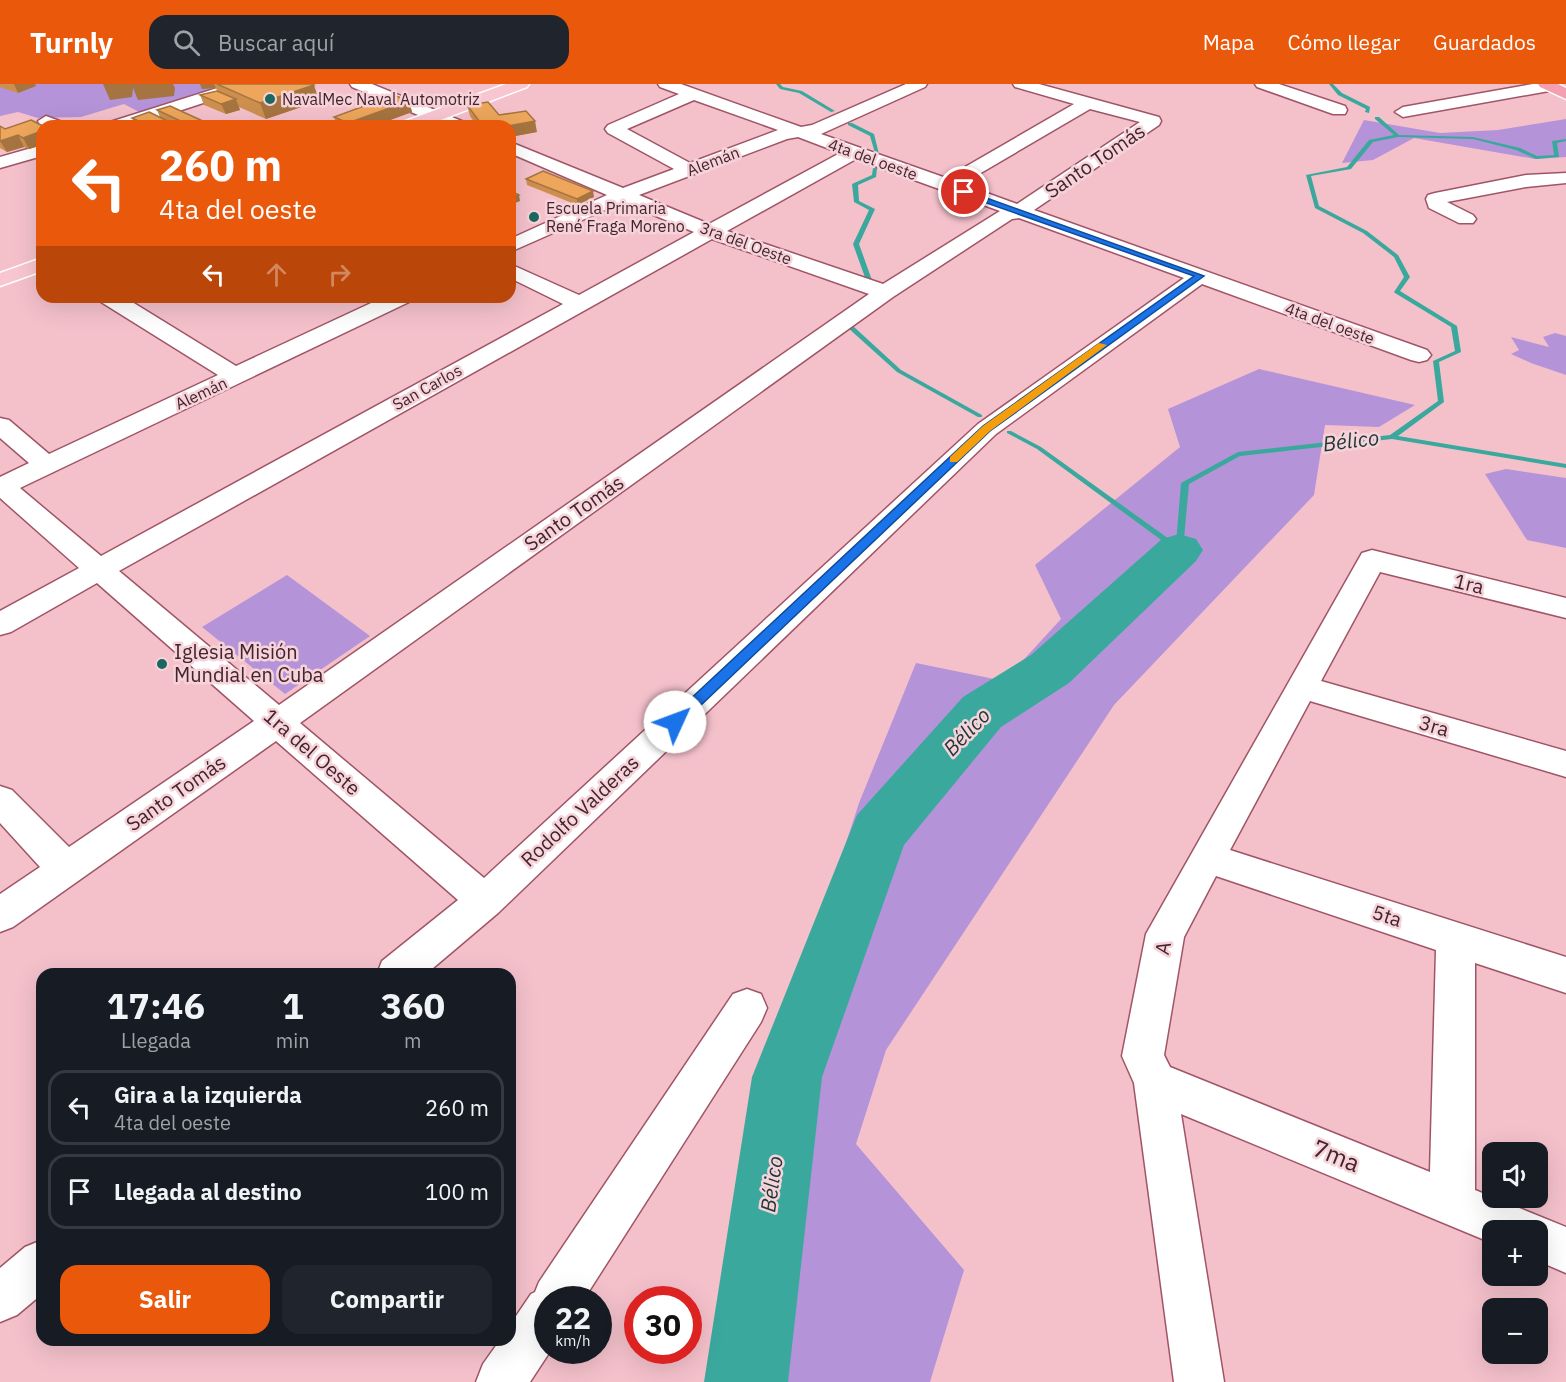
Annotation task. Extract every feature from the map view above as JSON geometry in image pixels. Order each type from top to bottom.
[{"type":"highway","points":[[1548,85],[1566,94]]},
{"type":"main road","points":[[420,120],[504,84]]},
{"type":"main road","points":[[413,120],[521,84]]},
{"type":"main road","points":[[0,274],[36,260]]},
{"type":"main road","points":[[0,280],[36,266]]},
{"type":"street","points":[[135,120],[246,84]]},
{"type":"street","points":[[358,84],[443,120]]},
{"type":"street","name":"4ta del oeste","points":[[666,84],[1419,355]]},
{"type":"street","name":"Alemán","points":[[516,243],[624,194],[784,134],[816,130],[919,84]]},
{"type":"street","points":[[1021,84],[1088,103]]},
{"type":"street","points":[[1263,84],[1339,110]]},
{"type":"street","points":[[1403,112],[1548,85]]},
{"type":"street","points":[[689,170],[614,129],[693,94]]},
{"type":"street","points":[[946,186],[1088,103]]},
{"type":"street","name":"Santo Tomás","points":[[0,915],[278,722],[885,292],[1005,215],[1018,212],[1153,121],[1088,103]]},
{"type":"street","name":"3ra del Oeste","points":[[516,149],[710,231],[885,292]]},
{"type":"street","points":[[0,163],[36,152]]},
{"type":"street","name":"San Carlos","points":[[0,624],[855,152]]},
{"type":"street","points":[[1466,219],[1436,204],[1435,199],[1526,181],[1566,178]]},
{"type":"street","points":[[516,273],[579,303]]},
{"type":"street","name":"Rodolfo Valderas","points":[[403,968],[485,901],[987,429],[1200,276]]},
{"type":"street","points":[[119,303],[236,376]]},
{"type":"street","name":"Alemán","points":[[1,487],[236,376],[382,303]]},
{"type":"street","points":[[0,425],[48,466]]},
{"type":"street","name":"1ra del Oeste","points":[[1,487],[485,901]]},
{"type":"street","name":"1ra","points":[[1372,560],[1566,608]]},
{"type":"street","name":"A","points":[[1199,1382],[1155,1082],[1143,1056],[1166,934],[1372,560]]},
{"type":"street","name":"3ra","points":[[1302,687],[1566,764]]},
{"type":"street","points":[[0,800],[66,869]]},
{"type":"street","name":"5ta","points":[[1208,858],[1566,975]]},
{"type":"street","points":[[1452,1203],[1456,939]]},
{"type":"street","points":[[565,1286],[747,1008]]},
{"type":"street","name":"7ma","points":[[1155,1082],[1494,1220]]},
{"type":"street","points":[[1548,1242],[1566,1250]]},
{"type":"street","points":[[0,1298],[36,1269]]},
{"type":"street","points":[[501,1382],[534,1332]]},
{"type":"shaded area","points":[[0,84],[231,84],[141,113],[124,104],[81,117],[38,118],[18,112],[0,116]]},
{"type":"shaded area","points":[[1566,119],[1566,157],[1535,159],[1414,138],[1373,160],[1342,163],[1364,120],[1440,133],[1498,130]]},
{"type":"shaded area","points":[[1555,333],[1566,336],[1566,375],[1511,354],[1519,350],[1511,337],[1549,347],[1543,337]]},
{"type":"shaded area","points":[[1259,369],[1415,405],[1379,427],[1325,425],[1314,495],[1114,705],[886,1050],[856,1144],[964,1270],[930,1382],[722,1382],[766,1089],[859,803],[916,663],[1004,681],[1061,619],[1035,565],[1180,447],[1168,409]]},
{"type":"shaded area","points":[[1506,469],[1566,478],[1566,548],[1527,540],[1485,474]]},
{"type":"shaded area","points":[[287,575],[370,636],[285,694],[202,627]]},
{"type":"building","points":[[217,84],[312,84],[314,85],[260,103]]},
{"type":"building","points":[[217,91],[236,99],[221,104],[200,95]]},
{"type":"building","points":[[394,95],[409,101],[356,120],[341,120],[334,117]]},
{"type":"building","points":[[488,102],[499,115],[526,111],[535,121],[516,125],[516,120],[478,120],[467,105]]},
{"type":"building","points":[[170,106],[200,120],[178,120],[157,110]]},
{"type":"building","points":[[149,112],[166,120],[136,120],[132,118]]},
{"type":"building","points":[[31,120],[36,122],[36,133],[23,138],[18,135],[0,141],[0,126],[5,129]]},
{"type":"building","points":[[543,171],[593,191],[577,199],[526,179]]},
{"type":"waterway","points":[[778,84],[782,88],[800,92],[833,111]]},
{"type":"waterway","points":[[1331,84],[1340,94],[1368,108],[1367,112]]},
{"type":"waterway","points":[[1377,118],[1398,136]]},
{"type":"waterway","points":[[850,124],[872,135],[877,153]]},
{"type":"waterway","points":[[1392,437],[1441,402],[1436,361],[1458,352],[1454,326],[1397,292],[1407,277],[1396,256],[1365,232],[1317,207],[1308,175],[1349,168],[1371,141],[1398,136]]},
{"type":"waterway","points":[[1398,136],[1473,138],[1518,149],[1536,158],[1557,156],[1554,142],[1566,140]]},
{"type":"waterway","points":[[870,283],[856,244],[872,209],[857,202],[855,184],[874,176],[875,168]]},
{"type":"waterway","points":[[856,321],[849,326],[899,371],[980,416]]},
{"type":"waterway","name":"Bélico","points":[[1009,432],[1039,448],[1179,550],[1185,483],[1238,454],[1392,437]]},
{"type":"waterway","name":"Bélico","points":[[1392,437],[1566,466]]},
{"type":"waterway","name":"Bélico","points":[[746,1382],[787,1077],[878,833],[982,712],[1050,669],[1179,550]]},
{"type":"slow traffic","points":[[954,460],[987,429],[1103,345]]},
{"type":"place","name":"NavalMec Naval Automotriz","points":[[270,99]]},
{"type":"place","name":"Escuela Primaria René Fraga Moreno","points":[[534,217]]},
{"type":"place","name":"Iglesia Misión Mundial en Cuba","points":[[162,664]]},
{"type":"route","points":[[675,722],[987,429],[1200,276],[964,192]]}]
